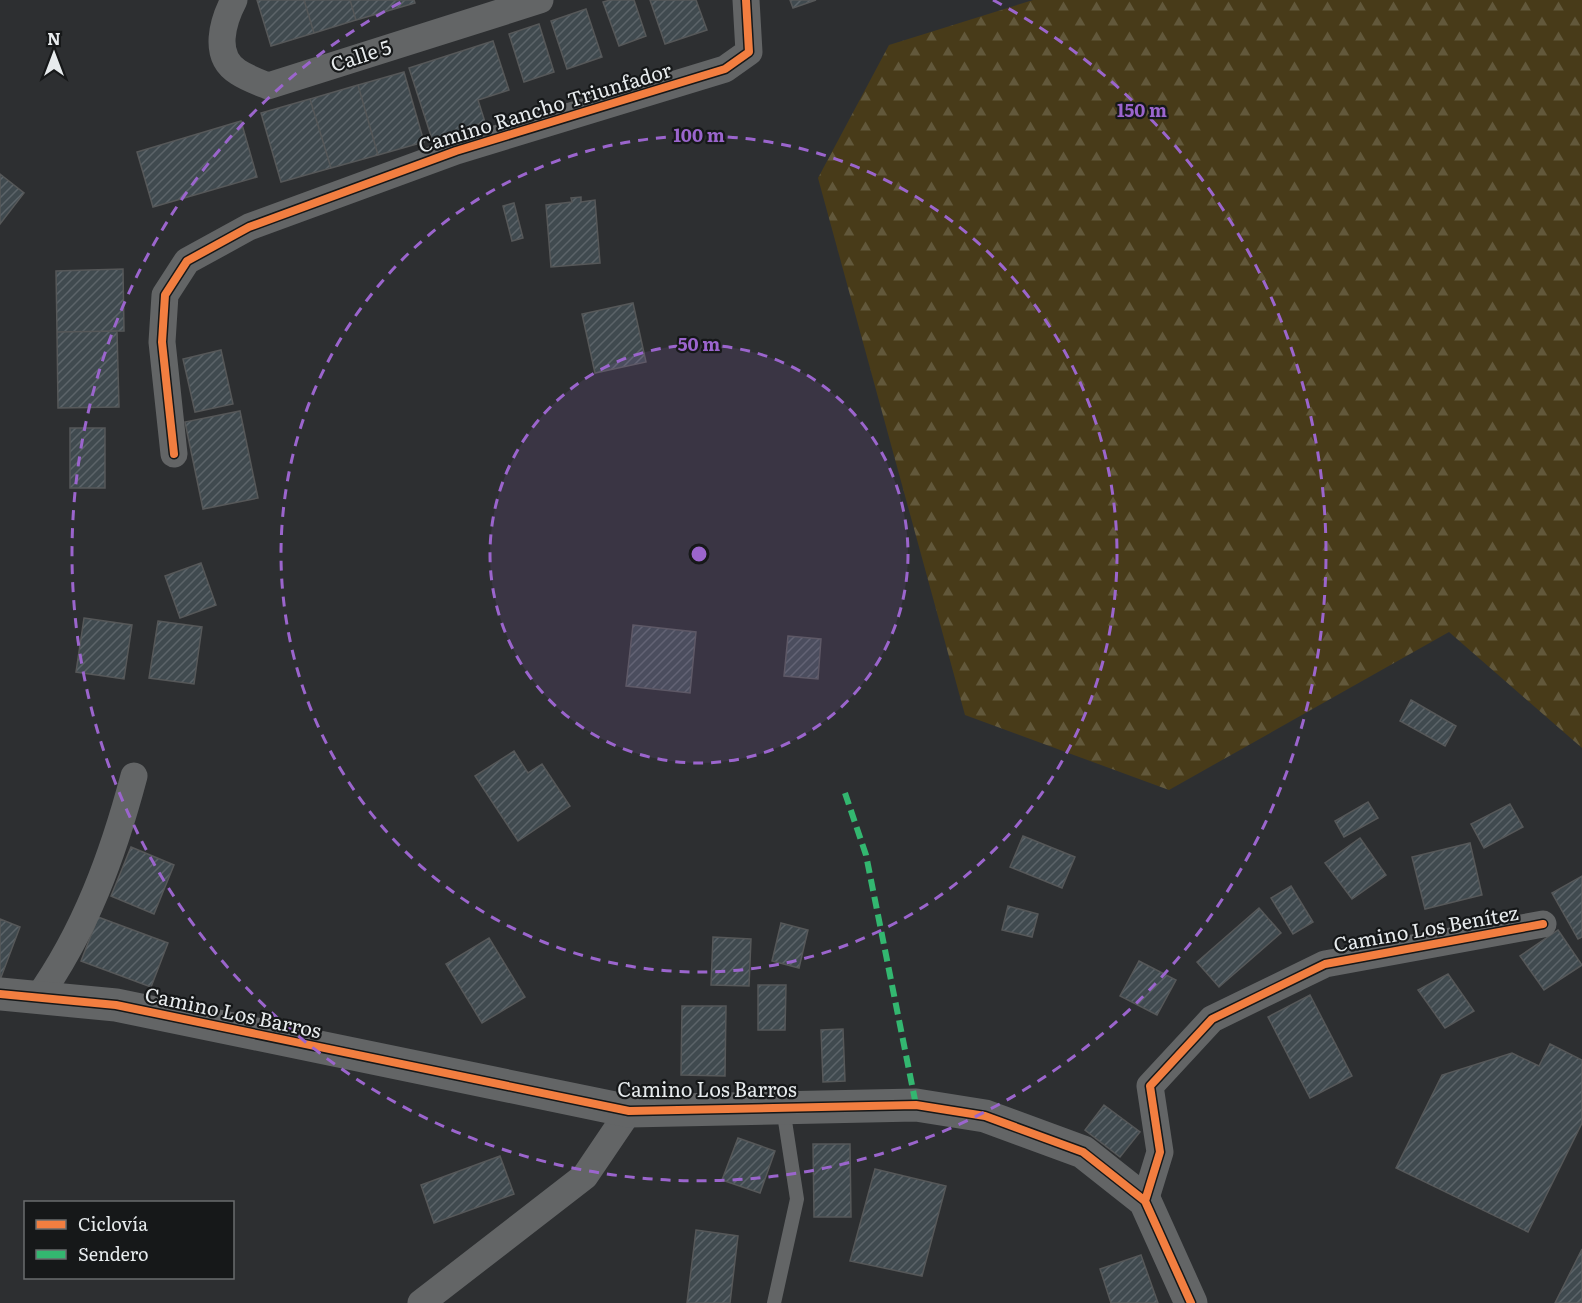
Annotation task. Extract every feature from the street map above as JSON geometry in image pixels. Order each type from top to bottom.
[{"type":"street","name":"Calle 5","points":[[228,11],[223,55],[236,71],[268,86],[540,0]]},
{"type":"street","name":"Camino Rancho Triunfador","points":[[174,454],[162,342],[165,295],[187,261],[249,227],[456,151],[725,69],[748,52],[746,0]]},
{"type":"street","points":[[37,999],[54,975],[104,874],[118,835],[134,776]]},
{"type":"street","name":"Camino Los Benítez","points":[[1145,1201],[1160,1152],[1149,1086],[1212,1019],[1325,964],[1543,924]]},
{"type":"street","name":"Camino Los Barros","points":[[0,994],[116,1005],[629,1111],[916,1105],[985,1116],[1083,1152],[1145,1201],[1191,1303]]},
{"type":"street","points":[[421,1303],[585,1176],[629,1111]]},
{"type":"lane","points":[[774,1303],[797,1198],[783,1108]]},
{"type":"green space","points":[[1033,0],[1582,0],[1582,748],[1449,632],[1169,790],[965,715],[818,178],[889,45]]},
{"type":"building","points":[[257,0],[304,0],[314,33],[271,46]]},
{"type":"building","points":[[304,0],[350,0],[356,20],[314,33]]},
{"type":"building","points":[[350,0],[414,0],[415,3],[356,20]]},
{"type":"building","points":[[634,0],[646,36],[619,46],[603,2]]},
{"type":"building","points":[[650,0],[696,0],[707,30],[665,44]]},
{"type":"building","points":[[790,0],[816,0],[793,8]]},
{"type":"building","points":[[586,9],[602,57],[567,69],[551,21]]},
{"type":"building","points":[[539,24],[554,72],[524,82],[509,34]]},
{"type":"building","points":[[493,41],[509,90],[478,100],[485,122],[432,139],[409,68]]},
{"type":"building","points":[[404,72],[424,142],[378,155],[358,85]]},
{"type":"building","points":[[358,85],[378,155],[331,168],[310,99]]},
{"type":"building","points":[[310,99],[331,168],[281,182],[261,113]]},
{"type":"building","points":[[241,121],[257,177],[153,207],[137,152]]},
{"type":"building","points":[[0,174],[24,193],[0,224]]},
{"type":"building","points":[[581,197],[581,202],[595,200],[600,263],[551,267],[546,205],[572,202],[571,198]]},
{"type":"building","points":[[514,203],[523,238],[512,241],[503,206]]},
{"type":"building","points":[[123,269],[124,331],[57,332],[56,271]]},
{"type":"building","points":[[633,303],[646,362],[595,373],[582,314]]},
{"type":"building","points":[[117,331],[119,407],[58,408],[57,332]]},
{"type":"building","points":[[221,350],[233,404],[195,412],[183,359]]},
{"type":"building","points":[[240,411],[258,498],[203,509],[185,422]]},
{"type":"building","points":[[70,428],[105,428],[105,488],[70,488]]},
{"type":"building","points":[[201,563],[216,605],[180,618],[165,576]]},
{"type":"building","points":[[84,618],[132,625],[124,679],[76,672]]},
{"type":"building","points":[[158,621],[202,627],[194,684],[149,678]]},
{"type":"building","points":[[633,625],[696,632],[690,693],[626,686]]},
{"type":"building","points":[[788,636],[821,639],[818,679],[784,676]]},
{"type":"building","points":[[1411,700],[1456,726],[1445,746],[1400,721]]},
{"type":"building","points":[[514,751],[528,773],[542,764],[570,806],[518,841],[475,776]]},
{"type":"building","points":[[1368,802],[1378,818],[1344,837],[1335,821]]},
{"type":"building","points":[[1510,804],[1523,827],[1484,848],[1471,824]]},
{"type":"building","points":[[1023,836],[1075,857],[1062,888],[1010,867]]},
{"type":"building","points":[[1360,838],[1386,875],[1352,899],[1325,863]]},
{"type":"building","points":[[1470,843],[1482,895],[1425,909],[1412,857]]},
{"type":"building","points":[[131,847],[174,865],[154,914],[111,896]]},
{"type":"building","points":[[1582,876],[1582,937],[1578,939],[1552,893]]},
{"type":"building","points":[[1291,886],[1313,922],[1293,934],[1271,898]]},
{"type":"building","points":[[1008,906],[1038,914],[1032,937],[1002,930]]},
{"type":"building","points":[[1259,908],[1281,933],[1219,987],[1197,962]]},
{"type":"building","points":[[98,917],[168,943],[151,987],[81,961]]},
{"type":"building","points":[[0,919],[20,927],[0,980]]},
{"type":"building","points":[[781,923],[808,930],[799,968],[772,961]]},
{"type":"building","points":[[1558,930],[1582,965],[1544,990],[1520,956]]},
{"type":"building","points":[[713,937],[751,939],[749,986],[711,985]]},
{"type":"building","points":[[489,938],[525,997],[482,1023],[446,964]]},
{"type":"building","points":[[1139,961],[1176,980],[1157,1015],[1120,996]]},
{"type":"building","points":[[1448,974],[1474,1011],[1445,1028],[1418,990]]},
{"type":"building","points":[[758,985],[786,985],[785,1030],[758,1030]]},
{"type":"building","points":[[1310,995],[1352,1076],[1310,1098],[1268,1017]]},
{"type":"building","points":[[682,1006],[726,1006],[725,1076],[681,1075]]},
{"type":"building","points":[[843,1029],[845,1081],[823,1082],[821,1030]]},
{"type":"building","points":[[1550,1044],[1582,1060],[1582,1123],[1528,1232],[1396,1168],[1442,1075],[1512,1053],[1539,1066]]},
{"type":"building","points":[[1104,1105],[1140,1132],[1120,1157],[1085,1130]]},
{"type":"building","points":[[738,1138],[775,1151],[760,1193],[722,1180]]},
{"type":"building","points":[[813,1144],[850,1144],[851,1217],[814,1217]]},
{"type":"building","points":[[500,1156],[514,1194],[434,1223],[421,1185]]},
{"type":"building","points":[[875,1169],[946,1186],[922,1276],[850,1261]]},
{"type":"building","points":[[696,1230],[738,1236],[730,1303],[687,1303]]},
{"type":"building","points":[[1582,1249],[1582,1303],[1555,1303]]},
{"type":"building","points":[[1141,1255],[1158,1303],[1111,1303],[1100,1269]]},
{"type":"marked path","points":[[845,793],[866,855],[916,1105]]},
{"type":"cycle path","points":[[174,454],[162,342],[165,295],[187,261],[249,227],[456,151],[725,69],[749,52],[746,0]]},
{"type":"cycle path","points":[[1145,1201],[1160,1152],[1150,1086],[1212,1019],[1325,964],[1543,924]]},
{"type":"cycle path","points":[[0,994],[116,1005],[629,1111],[916,1105],[985,1116],[1083,1152],[1145,1201],[1191,1303]]}]
